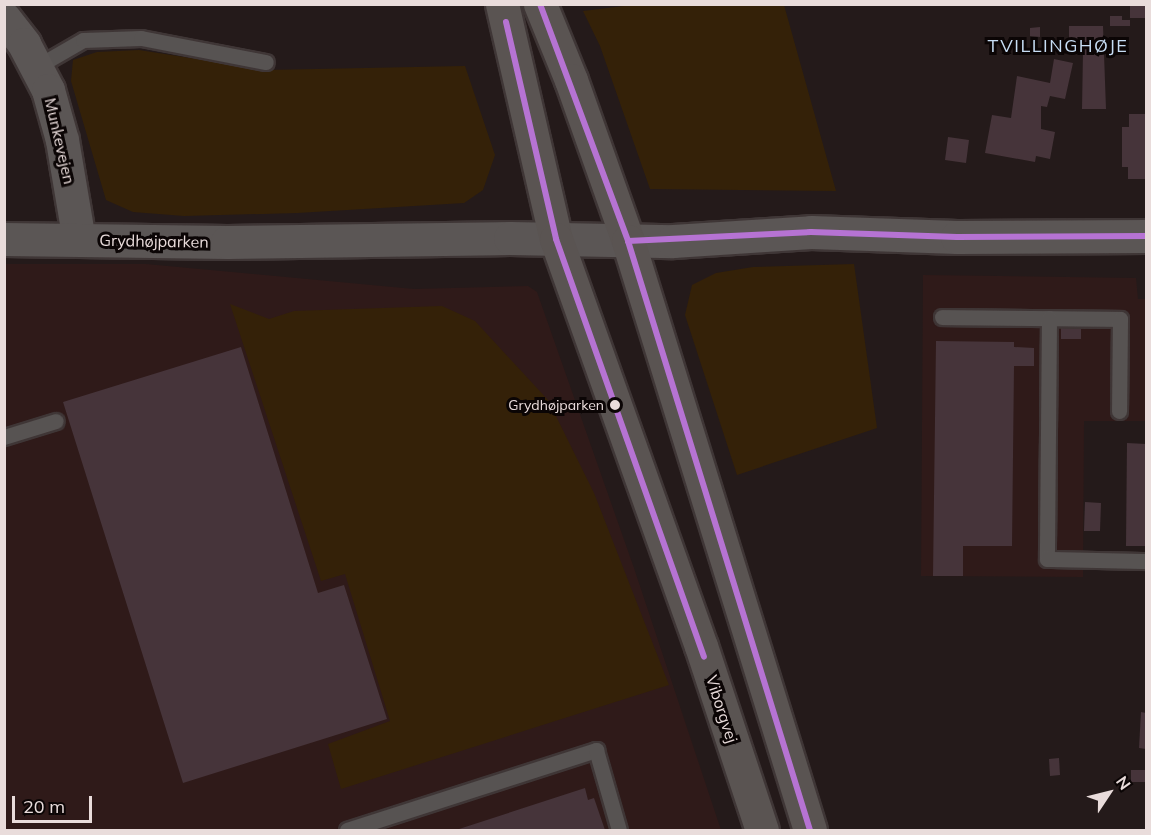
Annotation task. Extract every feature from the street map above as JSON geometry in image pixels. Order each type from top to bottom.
[{"type":"main road","name":"Viborgvej","points":[[502,4],[556,239],[701,646],[762,831]]},
{"type":"main road","points":[[540,4],[571,81],[627,241],[810,831]]},
{"type":"street","name":"Munkevejen","points":[[4,18],[38,66],[57,115],[79,240]]},
{"type":"street","name":"Grydhøjparken","points":[[4,239],[627,241],[811,232],[957,237],[1146,236]]},
{"type":"lane","points":[[38,66],[83,40],[141,38],[266,62]]},
{"type":"lane","points":[[942,317],[1120,319],[1119,411]]},
{"type":"lane","points":[[1049,318],[1047,560],[1146,561]]},
{"type":"lane","points":[[4,437],[56,421]]},
{"type":"lane","points":[[347,831],[597,750],[619,831]]},
{"type":"shaded area","points":[[632,5],[784,5],[836,191],[650,189],[600,46],[583,11]]},
{"type":"shaded area","points":[[139,50],[267,70],[465,66],[495,155],[483,190],[464,203],[297,213],[184,216],[133,212],[106,200],[71,81],[73,60],[97,52]]},
{"type":"shaded area","points":[[4,264],[146,264],[414,289],[528,286],[537,292],[634,568],[721,830],[5,830]]},
{"type":"shaded area","points":[[854,264],[877,428],[737,475],[685,315],[692,285],[716,273],[753,267]]},
{"type":"shaded area","points":[[923,275],[1136,278],[1138,299],[1146,299],[1146,421],[1084,421],[1083,577],[921,576]]},
{"type":"shaded area","points":[[230,304],[269,319],[294,311],[442,306],[475,321],[548,400],[594,493],[669,685],[341,789],[328,744],[390,721],[345,574],[321,581]]},
{"type":"building","points":[[1130,4],[1146,4],[1146,18],[1130,18]]},
{"type":"building","points":[[1110,16],[1122,16],[1122,20],[1130,20],[1130,26],[1110,26]]},
{"type":"building","points":[[1069,26],[1103,26],[1106,109],[1082,109],[1083,51],[1069,51]]},
{"type":"building","points":[[1040,27],[1040,37],[1030,36],[1030,28]]},
{"type":"building","points":[[1054,59],[1073,63],[1065,99],[1050,96],[1047,107],[1041,106],[1041,129],[1055,132],[1050,159],[1036,156],[1035,162],[985,153],[992,115],[1011,118],[1017,76],[1050,83]]},
{"type":"building","points":[[1129,114],[1146,114],[1146,179],[1128,179],[1128,167],[1122,167],[1122,127],[1129,127]]},
{"type":"building","points":[[948,137],[969,140],[966,163],[945,160]]},
{"type":"building","points":[[1061,328],[1081,329],[1081,339],[1061,339]]},
{"type":"building","points":[[936,341],[1014,342],[1014,347],[1034,348],[1034,366],[1014,366],[1012,546],[963,546],[963,576],[933,576]]},
{"type":"building","points":[[241,347],[318,593],[344,585],[387,719],[183,783],[63,402]]},
{"type":"building","points":[[1127,443],[1146,444],[1146,546],[1126,546]]},
{"type":"building","points":[[1085,502],[1101,503],[1100,531],[1084,531]]},
{"type":"building","points":[[1141,712],[1146,713],[1146,749],[1139,748]]},
{"type":"building","points":[[1059,758],[1060,775],[1050,776],[1049,759]]},
{"type":"building","points":[[1131,770],[1146,770],[1146,782],[1131,782]]},
{"type":"building","points":[[585,788],[588,800],[594,798],[605,830],[456,830]]},
{"type":"transit line","points":[[540,4],[628,241],[810,830]]},
{"type":"transit line","points":[[506,22],[556,239],[704,657]]},
{"type":"transit line","points":[[628,241],[811,232],[957,237],[1146,236]]},
{"type":"place","name":"Grydhøjparken","points":[[615,405]]},
{"type":"district","name":"TVILLINGHØJE","points":[[1058,46]]}]
